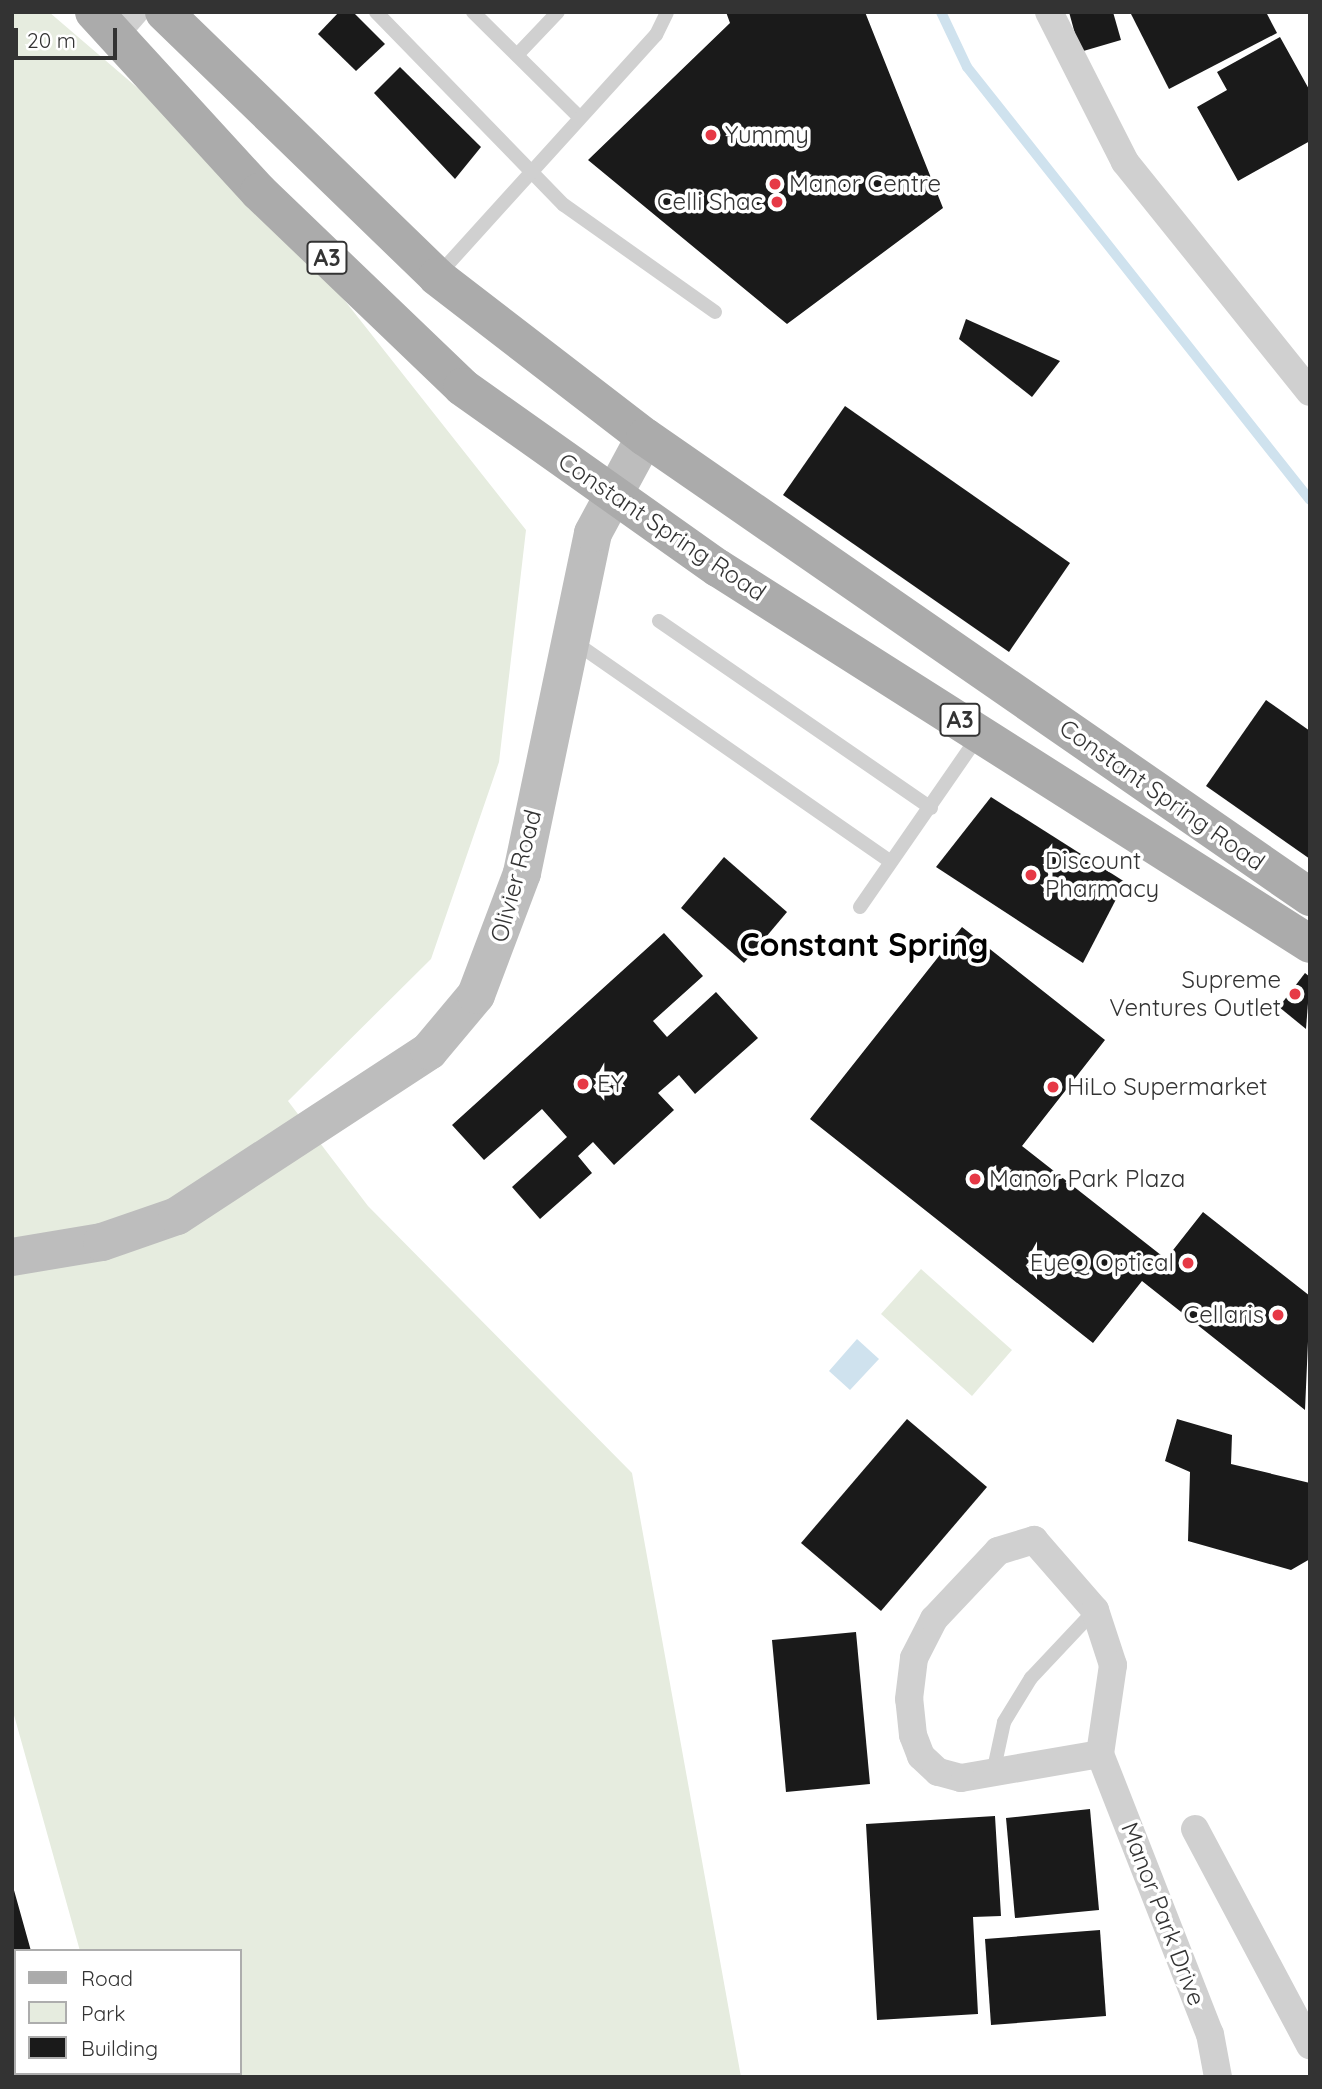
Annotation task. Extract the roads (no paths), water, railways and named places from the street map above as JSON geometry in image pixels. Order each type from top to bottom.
[{"type":"main road","name":"Constant Spring Road","points":[[164,12],[437,277],[645,437],[1310,897]]},
{"type":"main road","name":"Constant Spring Road","points":[[115,19],[259,192],[462,387],[609,495],[1310,944]]},
{"type":"main road","name":"Olivier Road","points":[[12,1257],[102,1242],[177,1216],[429,1051],[477,995],[505,931],[572,640],[593,533],[609,495],[645,437]]},
{"type":"street","points":[[1049,12],[1125,162],[1310,392]]},
{"type":"street","points":[[1034,1541],[1095,1609],[1113,1665],[1100,1754],[961,1778],[938,1772],[921,1756],[909,1699],[914,1658],[934,1619],[998,1551],[1034,1541]]},
{"type":"street","name":"Manor Park Drive","points":[[1100,1754],[1210,2034],[1218,2077]]},
{"type":"street","points":[[1195,1829],[1310,2045]]},
{"type":"lane","points":[[376,12],[564,205],[715,312]]},
{"type":"lane","points":[[473,12],[579,117]]},
{"type":"lane","points":[[536,12],[547,23]]},
{"type":"lane","points":[[517,55],[558,12]]},
{"type":"lane","points":[[437,277],[528,171],[656,35],[667,12]]},
{"type":"lane","points":[[659,621],[931,808]]},
{"type":"lane","points":[[572,640],[890,861]]},
{"type":"lane","points":[[860,907],[981,733]]},
{"type":"lane","points":[[993,1773],[1004,1722],[1031,1678],[1095,1609]]},
{"type":"water","points":[[857,1339],[879,1359],[850,1390],[829,1371]]},
{"type":"waterway","points":[[941,12],[967,67],[1310,500]]},
{"type":"place","name":"Yummy","points":[[711,135]]},
{"type":"place","name":"Manor Centre","points":[[775,184]]},
{"type":"place","name":"Celli Shac","points":[[777,202]]},
{"type":"place","name":"Discount Pharmacy","points":[[1031,875]]},
{"type":"place","name":"Supreme Ventures Outlet","points":[[1295,994]]},
{"type":"place","name":"EY","points":[[583,1084]]},
{"type":"place","name":"HiLo Supermarket","points":[[1053,1087]]},
{"type":"place","name":"Manor Park Plaza","points":[[975,1179]]},
{"type":"place","name":"EyeQ Optical","points":[[1188,1263]]},
{"type":"place","name":"Cellaris","points":[[1278,1315]]},
{"type":"district","name":"Constant Spring","points":[[864,944]]}]
